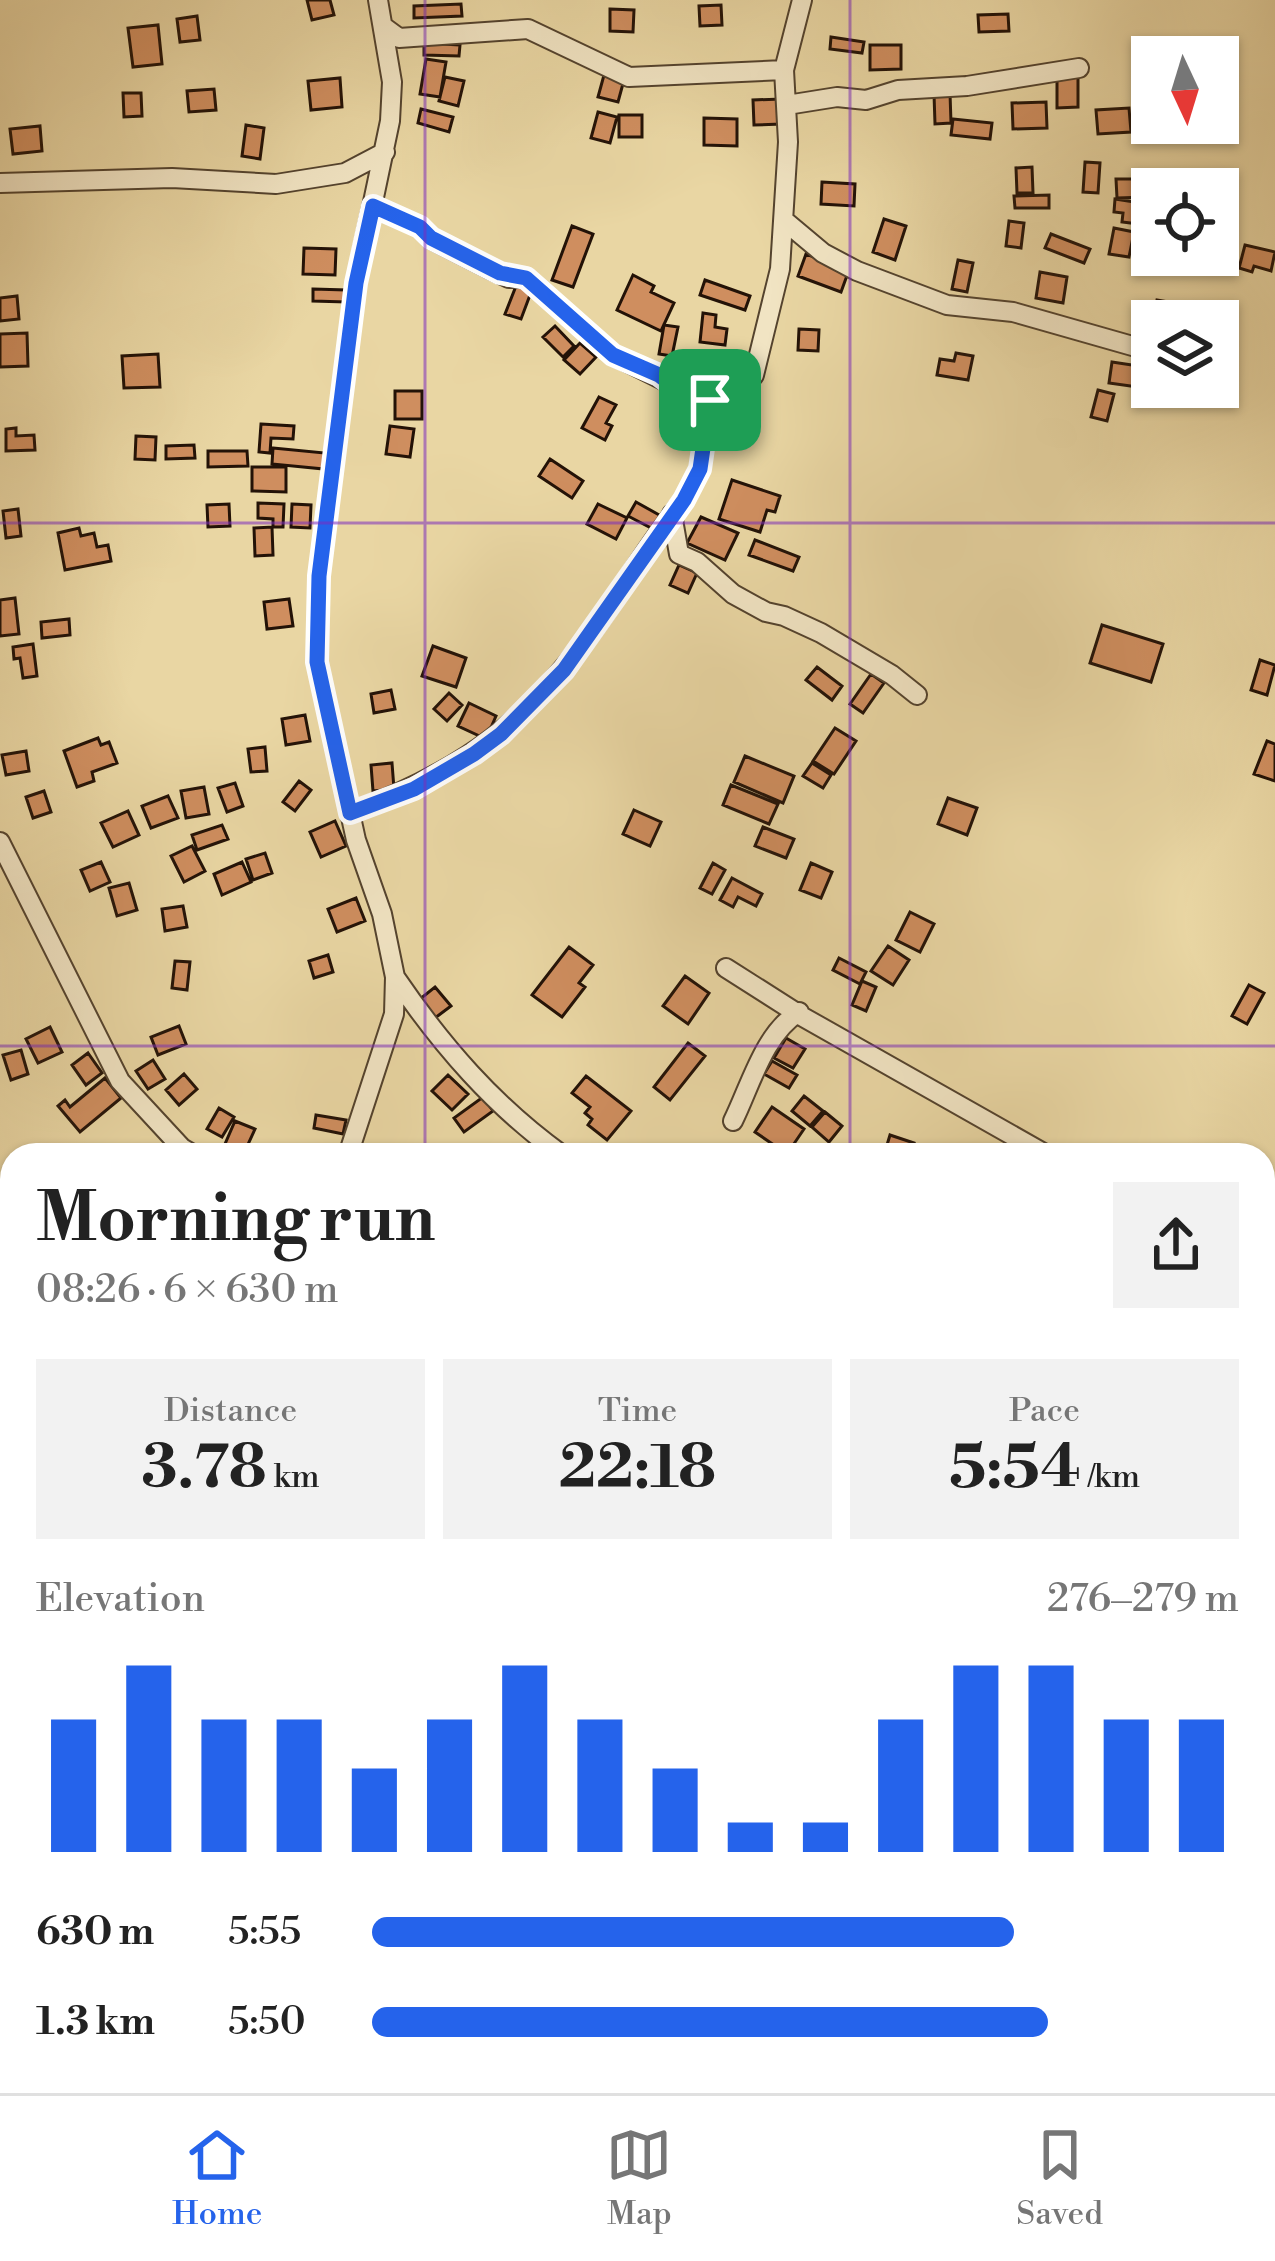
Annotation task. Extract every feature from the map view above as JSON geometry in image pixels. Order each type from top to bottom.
[{"type":"street","points":[[352,1143],[394,1014],[395,977],[382,914],[350,813],[317,662],[319,576],[356,283],[392,100],[378,0]]},
{"type":"street","points":[[373,206],[500,273],[526,278],[613,355],[659,375],[677,389],[710,400],[737,397],[754,375],[780,268],[786,222],[784,70],[802,0]]},
{"type":"street","points":[[384,27],[399,38],[533,30],[629,77],[784,70]]},
{"type":"street","points":[[787,105],[836,97],[866,100],[898,90],[967,86],[1079,68]]},
{"type":"street","points":[[0,183],[172,178],[276,184],[345,173],[385,152]]},
{"type":"street","points":[[786,222],[840,262],[930,299],[968,309],[978,306],[1013,312],[1131,346]]},
{"type":"street","points":[[350,813],[414,789],[474,754],[501,734],[564,670],[700,469],[710,400]]},
{"type":"street","points":[[672,514],[679,554],[697,562],[715,582],[766,612],[821,633],[917,695]]},
{"type":"street","points":[[0,842],[120,1081],[177,1143]]},
{"type":"street","points":[[726,968],[1026,1143]]},
{"type":"street","points":[[395,977],[469,1074],[545,1143]]},
{"type":"street","points":[[733,1121],[768,1048],[799,1012]]},
{"type":"building","points":[[307,0],[330,0],[334,15],[312,20]]},
{"type":"building","points":[[461,4],[462,16],[414,18],[414,6]]},
{"type":"building","points":[[721,5],[722,25],[700,26],[699,6]]},
{"type":"building","points":[[610,9],[634,10],[633,32],[610,31]]},
{"type":"building","points":[[1008,14],[1009,31],[979,32],[978,15]]},
{"type":"building","points":[[197,16],[200,40],[180,42],[177,19]]},
{"type":"building","points":[[158,25],[162,64],[133,67],[128,28]]},
{"type":"building","points":[[831,37],[864,42],[862,53],[830,49]]},
{"type":"building","points":[[424,43],[460,45],[459,56],[424,55]]},
{"type":"building","points":[[870,45],[901,45],[901,69],[870,70]]},
{"type":"building","points":[[426,59],[446,62],[440,97],[420,94]]},
{"type":"building","points":[[604,75],[624,80],[618,102],[598,97]]},
{"type":"building","points":[[1078,76],[1078,107],[1057,108],[1057,77]]},
{"type":"building","points":[[445,77],[464,81],[458,106],[439,101]]},
{"type":"building","points":[[340,78],[342,107],[311,110],[308,81]]},
{"type":"building","points":[[214,89],[216,110],[189,112],[187,91]]},
{"type":"building","points":[[123,93],[141,93],[142,116],[124,117]]},
{"type":"building","points":[[950,93],[951,123],[935,124],[934,94]]},
{"type":"building","points":[[781,99],[781,124],[754,125],[753,100]]},
{"type":"building","points":[[1046,102],[1047,128],[1013,129],[1012,103]]},
{"type":"building","points":[[1129,108],[1131,132],[1098,134],[1096,110]]},
{"type":"building","points":[[421,109],[453,117],[449,132],[418,123]]},
{"type":"building","points":[[598,112],[617,117],[610,143],[591,138]]},
{"type":"building","points":[[619,115],[642,115],[642,137],[619,137]]},
{"type":"building","points":[[704,118],[737,119],[737,146],[704,145]]},
{"type":"building","points":[[953,119],[992,123],[990,139],[951,135]]},
{"type":"building","points":[[246,125],[264,128],[260,159],[242,156]]},
{"type":"building","points":[[40,126],[42,151],[13,154],[10,129]]},
{"type":"building","points":[[1085,162],[1100,163],[1098,193],[1083,192]]},
{"type":"building","points":[[1032,167],[1033,193],[1017,193],[1016,168]]},
{"type":"building","points":[[1116,179],[1131,179],[1131,198],[1117,198]]},
{"type":"building","points":[[822,182],[855,184],[854,206],[821,204]]},
{"type":"building","points":[[1049,195],[1049,208],[1015,208],[1014,196]]},
{"type":"building","points":[[1115,199],[1131,201],[1131,223],[1122,222],[1123,213],[1114,212]]},
{"type":"building","points":[[884,219],[906,226],[895,260],[873,252]]},
{"type":"building","points":[[1009,221],[1024,223],[1021,248],[1006,246]]},
{"type":"building","points":[[572,226],[593,234],[573,287],[552,280]]},
{"type":"building","points":[[1114,228],[1131,231],[1129,257],[1109,254]]},
{"type":"building","points":[[1051,234],[1090,249],[1084,263],[1045,248]]},
{"type":"building","points":[[1245,245],[1275,252],[1271,271],[1239,268]]},
{"type":"building","points":[[304,248],[336,249],[335,275],[303,274]]},
{"type":"building","points":[[806,254],[849,270],[841,292],[798,276]]},
{"type":"building","points":[[958,260],[973,263],[967,292],[952,289]]},
{"type":"building","points":[[1040,272],[1067,277],[1063,303],[1036,298]]},
{"type":"building","points":[[633,275],[654,286],[651,292],[674,303],[661,331],[617,310]]},
{"type":"building","points":[[705,280],[750,296],[745,310],[700,295]]},
{"type":"building","points":[[518,281],[533,287],[521,319],[505,314]]},
{"type":"building","points":[[313,289],[346,290],[346,302],[313,301]]},
{"type":"building","points":[[17,296],[19,319],[0,321],[0,298]]},
{"type":"building","points":[[703,313],[716,315],[715,327],[727,329],[725,345],[700,342]]},
{"type":"building","points":[[664,325],[678,327],[672,356],[659,354]]},
{"type":"building","points":[[555,326],[574,346],[563,357],[543,337]]},
{"type":"building","points":[[799,329],[819,330],[818,351],[798,350]]},
{"type":"building","points":[[27,333],[28,366],[0,367],[0,334]]},
{"type":"building","points":[[580,343],[596,357],[580,374],[564,360]]},
{"type":"building","points":[[956,353],[973,356],[968,380],[937,375],[940,359],[954,361]]},
{"type":"building","points":[[158,354],[160,387],[124,388],[122,356]]},
{"type":"building","points":[[1112,362],[1131,365],[1131,386],[1109,383]]},
{"type":"building","points":[[1098,390],[1114,394],[1107,421],[1091,417]]},
{"type":"building","points":[[395,391],[422,391],[422,419],[395,419]]},
{"type":"building","points":[[599,397],[616,405],[606,423],[612,426],[605,440],[582,428]]},
{"type":"building","points":[[261,424],[294,426],[293,439],[271,438],[270,453],[259,452]]},
{"type":"building","points":[[390,426],[414,429],[410,457],[386,454]]},
{"type":"building","points":[[16,428],[16,436],[34,435],[35,450],[6,451],[6,429]]},
{"type":"building","points":[[136,436],[156,437],[155,460],[135,459]]},
{"type":"building","points":[[194,445],[195,458],[166,459],[166,446]]},
{"type":"building","points":[[273,448],[325,453],[324,469],[272,464]]},
{"type":"building","points":[[208,451],[247,451],[248,466],[208,467]]},
{"type":"building","points":[[550,459],[583,481],[572,498],[539,476]]},
{"type":"building","points":[[252,467],[286,467],[286,492],[252,491]]},
{"type":"building","points":[[732,480],[780,496],[775,512],[767,510],[760,532],[719,519]]},
{"type":"building","points":[[636,502],[661,516],[653,529],[628,516]]},
{"type":"building","points":[[258,503],[284,504],[283,527],[273,527],[273,519],[258,518]]},
{"type":"building","points":[[229,504],[230,526],[208,527],[207,505]]},
{"type":"building","points":[[292,504],[311,505],[310,528],[291,527]]},
{"type":"building","points":[[598,504],[627,518],[616,539],[587,524]]},
{"type":"building","points":[[18,509],[21,536],[6,538],[3,511]]},
{"type":"building","points":[[701,517],[738,533],[725,560],[687,543]]},
{"type":"building","points":[[272,527],[273,555],[255,556],[254,528]]},
{"type":"building","points":[[79,528],[81,536],[94,533],[97,547],[108,545],[111,561],[65,570],[58,533]]},
{"type":"building","points":[[755,540],[799,557],[793,571],[749,555]]},
{"type":"building","points":[[679,565],[697,573],[688,593],[670,585]]},
{"type":"building","points":[[15,598],[19,634],[0,636],[0,600]]},
{"type":"building","points":[[289,599],[293,626],[267,629],[264,602]]},
{"type":"building","points":[[69,619],[70,635],[42,638],[41,622]]},
{"type":"building","points":[[1102,625],[1163,644],[1151,682],[1090,663]]},
{"type":"building","points":[[33,644],[37,676],[23,678],[13,647]]},
{"type":"building","points":[[433,646],[466,658],[456,687],[422,676]]},
{"type":"building","points":[[1260,660],[1275,665],[1267,695],[1251,690]]},
{"type":"building","points":[[817,667],[842,686],[832,700],[806,680]]},
{"type":"building","points":[[871,674],[884,683],[863,713],[850,704]]},
{"type":"building","points":[[391,690],[395,709],[374,713],[371,694]]},
{"type":"building","points":[[449,693],[462,705],[447,721],[434,709]]},
{"type":"building","points":[[469,703],[496,716],[486,739],[458,726]]},
{"type":"building","points":[[305,715],[310,741],[286,745],[282,719]]},
{"type":"building","points":[[835,728],[856,741],[834,774],[813,761]]},
{"type":"building","points":[[98,738],[101,745],[109,742],[117,763],[92,772],[94,781],[77,787],[64,751]]},
{"type":"building","points":[[1267,741],[1275,744],[1275,781],[1254,774]]},
{"type":"building","points":[[265,747],[267,771],[251,772],[248,749]]},
{"type":"building","points":[[26,751],[29,771],[6,775],[2,755]]},
{"type":"building","points":[[745,756],[794,776],[783,803],[734,782]]},
{"type":"building","points":[[392,763],[394,789],[373,791],[371,765]]},
{"type":"building","points":[[812,763],[831,775],[823,788],[803,776]]},
{"type":"building","points":[[299,781],[311,790],[295,811],[283,802]]},
{"type":"building","points":[[235,783],[243,806],[227,812],[218,788]]},
{"type":"building","points":[[731,785],[778,804],[769,824],[723,805]]},
{"type":"building","points":[[204,787],[209,814],[186,818],[181,791]]},
{"type":"building","points":[[44,791],[51,812],[33,818],[26,797]]},
{"type":"building","points":[[168,796],[178,818],[151,828],[142,806]]},
{"type":"building","points":[[948,798],[977,808],[967,835],[938,824]]},
{"type":"building","points":[[634,810],[661,822],[650,846],[623,834]]},
{"type":"building","points":[[128,811],[139,835],[113,847],[101,823]]},
{"type":"building","points":[[335,821],[346,846],[321,857],[310,832]]},
{"type":"building","points":[[222,825],[228,839],[197,850],[192,835]]},
{"type":"building","points":[[763,827],[794,839],[786,858],[755,846]]},
{"type":"building","points":[[192,846],[205,871],[184,882],[171,856]]},
{"type":"building","points":[[265,853],[272,873],[253,880],[246,859]]},
{"type":"building","points":[[101,862],[110,882],[90,891],[81,870]]},
{"type":"building","points":[[242,862],[251,882],[222,895],[214,874]]},
{"type":"building","points":[[713,863],[725,870],[712,894],[700,888]]},
{"type":"building","points":[[811,863],[832,872],[821,898],[800,890]]},
{"type":"building","points":[[732,878],[762,894],[756,906],[738,897],[733,907],[720,900]]},
{"type":"building","points":[[129,883],[137,910],[117,916],[109,888]]},
{"type":"building","points":[[356,898],[365,921],[337,932],[328,909]]},
{"type":"building","points":[[183,906],[187,927],[165,931],[162,909]]},
{"type":"building","points":[[910,912],[934,924],[920,952],[896,940]]},
{"type":"building","points":[[888,946],[909,960],[893,985],[871,971]]},
{"type":"building","points":[[569,947],[593,965],[579,983],[585,987],[562,1017],[532,995]]},
{"type":"building","points":[[328,955],[333,972],[314,978],[309,961]]},
{"type":"building","points":[[839,958],[866,972],[860,984],[833,970]]},
{"type":"building","points":[[175,961],[190,962],[187,990],[172,988]]},
{"type":"building","points":[[685,976],[709,993],[688,1024],[663,1006]]},
{"type":"building","points":[[862,981],[876,987],[866,1011],[852,1005]]},
{"type":"building","points":[[1249,985],[1264,993],[1247,1024],[1232,1016]]},
{"type":"building","points":[[435,987],[451,1006],[435,1018],[420,999]]},
{"type":"building","points":[[179,1026],[186,1044],[158,1055],[151,1037]]},
{"type":"building","points":[[50,1027],[62,1052],[38,1063],[26,1039]]},
{"type":"building","points":[[786,1038],[805,1049],[793,1068],[774,1058]]},
{"type":"building","points":[[688,1043],[705,1056],[670,1100],[654,1087]]},
{"type":"building","points":[[21,1050],[28,1074],[11,1080],[3,1055]]},
{"type":"building","points":[[88,1053],[102,1073],[86,1085],[72,1065]]},
{"type":"building","points":[[153,1060],[165,1079],[148,1089],[136,1071]]},
{"type":"building","points":[[772,1061],[797,1075],[789,1088],[764,1074]]},
{"type":"building","points":[[184,1074],[197,1089],[179,1105],[166,1090]]},
{"type":"building","points":[[448,1075],[468,1094],[452,1110],[432,1091]]},
{"type":"building","points":[[586,1076],[631,1111],[607,1140],[588,1125],[592,1119],[585,1113],[590,1107],[572,1093]]},
{"type":"building","points":[[105,1078],[121,1098],[80,1132],[58,1106],[65,1100],[70,1107]]},
{"type":"building","points":[[804,1096],[823,1111],[810,1126],[792,1111]]},
{"type":"building","points":[[483,1097],[493,1111],[464,1132],[454,1118]]},
{"type":"building","points":[[772,1107],[804,1129],[794,1143],[771,1143],[755,1132]]},
{"type":"building","points":[[219,1108],[234,1117],[222,1137],[207,1129]]},
{"type":"building","points":[[825,1112],[842,1126],[829,1142],[812,1127]]},
{"type":"building","points":[[316,1115],[346,1120],[343,1134],[314,1128]]},
{"type":"building","points":[[235,1121],[255,1129],[249,1143],[225,1143]]},
{"type":"building","points":[[890,1135],[914,1143],[888,1143]]},
{"type":"route","points":[[373,206],[509,278],[526,278],[613,355],[659,375],[677,389],[710,400],[700,469],[684,500],[564,670],[501,734],[474,754],[414,789],[350,813],[317,662],[319,576],[356,283],[373,206]]}]
